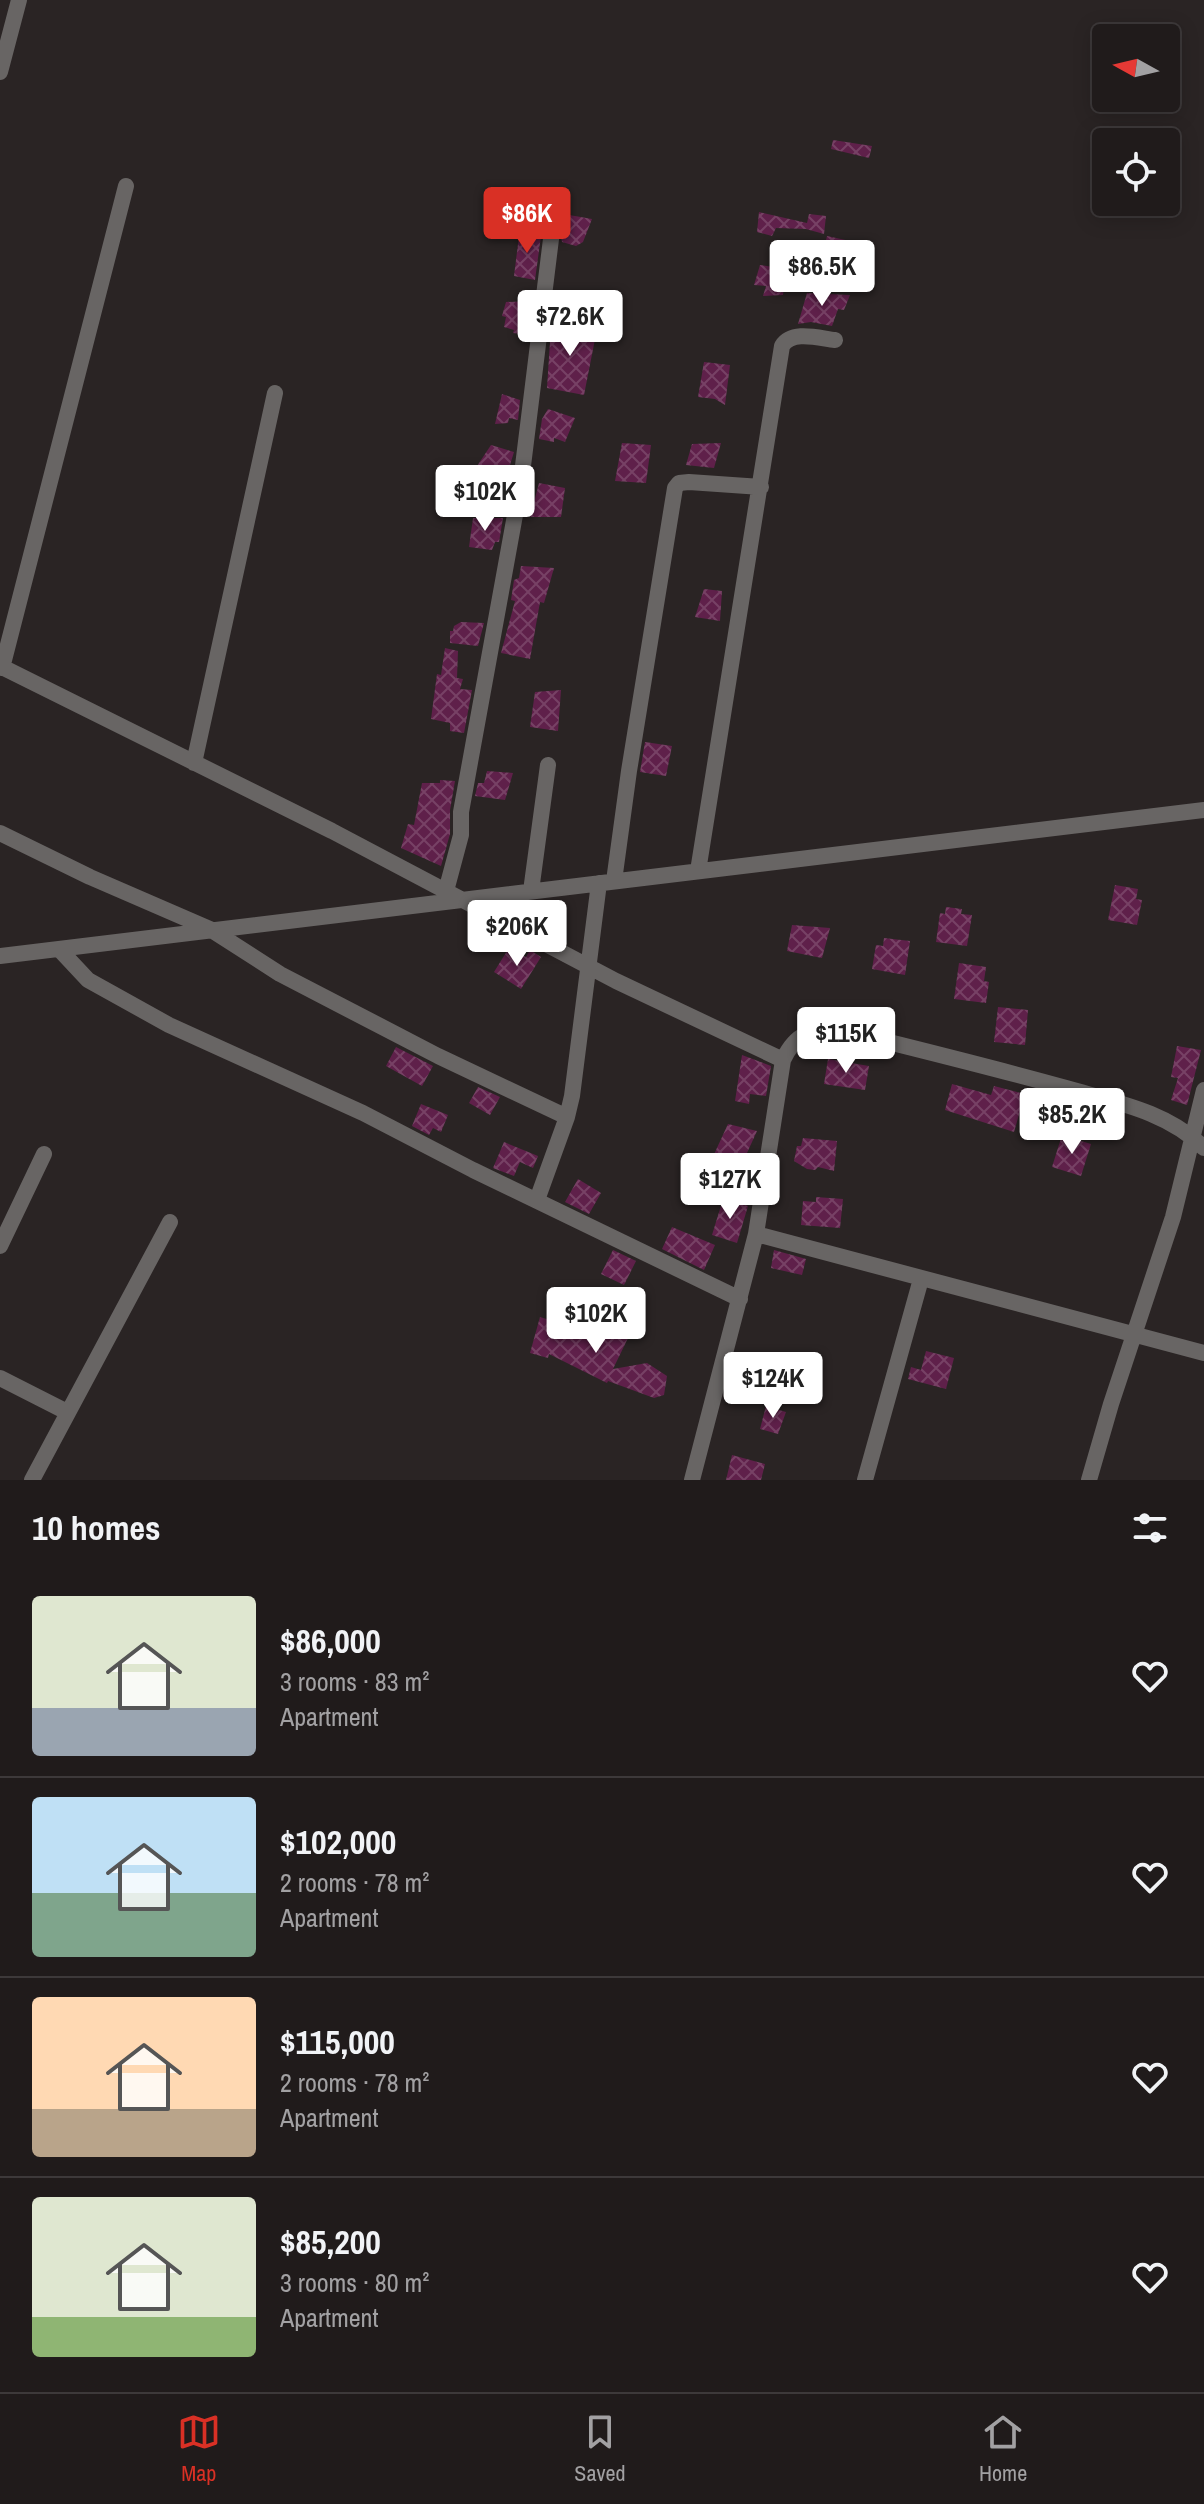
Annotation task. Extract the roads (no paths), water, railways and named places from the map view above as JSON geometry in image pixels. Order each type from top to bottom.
[{"type":"street","points":[[0,72],[19,0]]},
{"type":"street","points":[[126,186],[1,667],[454,895],[589,967],[783,1060]]},
{"type":"street","points":[[454,895],[461,812],[521,482],[551,239]]},
{"type":"street","points":[[698,871],[784,340],[794,336],[835,340]]},
{"type":"street","points":[[194,763],[275,393]]},
{"type":"street","points":[[537,1200],[567,1117],[578,1064],[589,967],[629,771],[675,488],[679,483],[689,482],[761,487]]},
{"type":"street","points":[[531,891],[548,765]]},
{"type":"street","points":[[0,956],[454,895],[531,891],[1204,810]]},
{"type":"street","points":[[0,833],[90,877],[210,929],[280,974],[438,1056],[567,1117]]},
{"type":"street","points":[[59,949],[88,980],[169,1025],[363,1113],[740,1299]]},
{"type":"street","points":[[692,1480],[756,1234],[783,1060],[792,1043],[803,1035],[815,1030],[841,1030],[1036,1080],[1173,1123],[1198,1142]]},
{"type":"street","points":[[1089,1480],[1198,1142],[1204,1090]]},
{"type":"street","points":[[0,1246],[44,1154]]},
{"type":"street","points":[[32,1480],[170,1222]]},
{"type":"street","points":[[756,1234],[1204,1353]]},
{"type":"street","points":[[865,1480],[921,1279]]},
{"type":"street","points":[[0,1378],[67,1412]]}]
